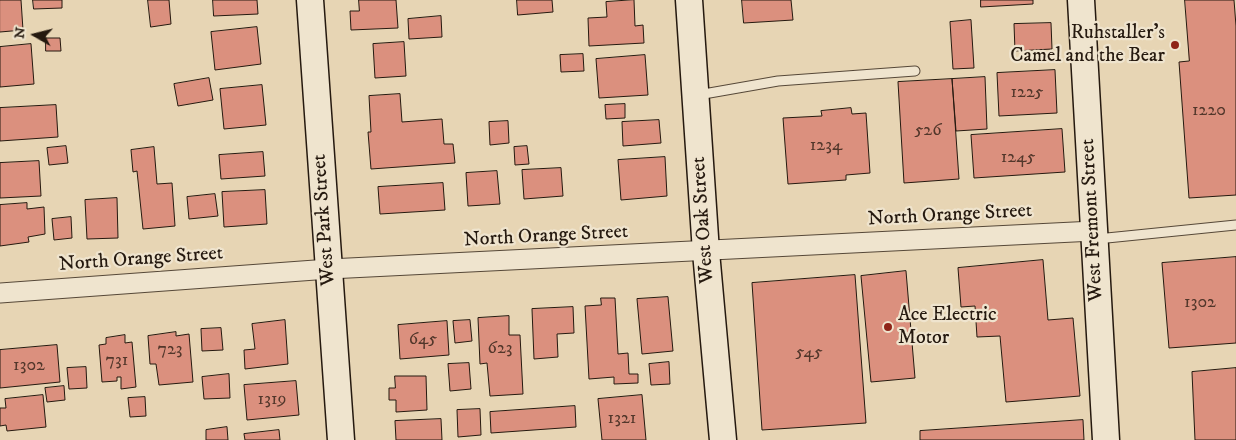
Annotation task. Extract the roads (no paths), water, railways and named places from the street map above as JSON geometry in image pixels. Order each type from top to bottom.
[{"type":"street","name":"West Park Street","points":[[310,0],[341,440]]},
{"type":"street","name":"West Oak Street","points":[[689,0],[706,252],[723,440]]},
{"type":"street","name":"West Fremont Street","points":[[1081,0],[1106,440]]},
{"type":"street","name":"North Orange Street","points":[[0,293],[329,269],[1094,235]]},
{"type":"lane","points":[[696,95],[778,81],[915,71]]},
{"type":"lane","points":[[1094,235],[1236,225]]},
{"type":"place","name":"Ruhstaller's Camel and the Bear","points":[[1175,45]]},
{"type":"place","name":"Ace Electric Motor","points":[[888,327]]}]
